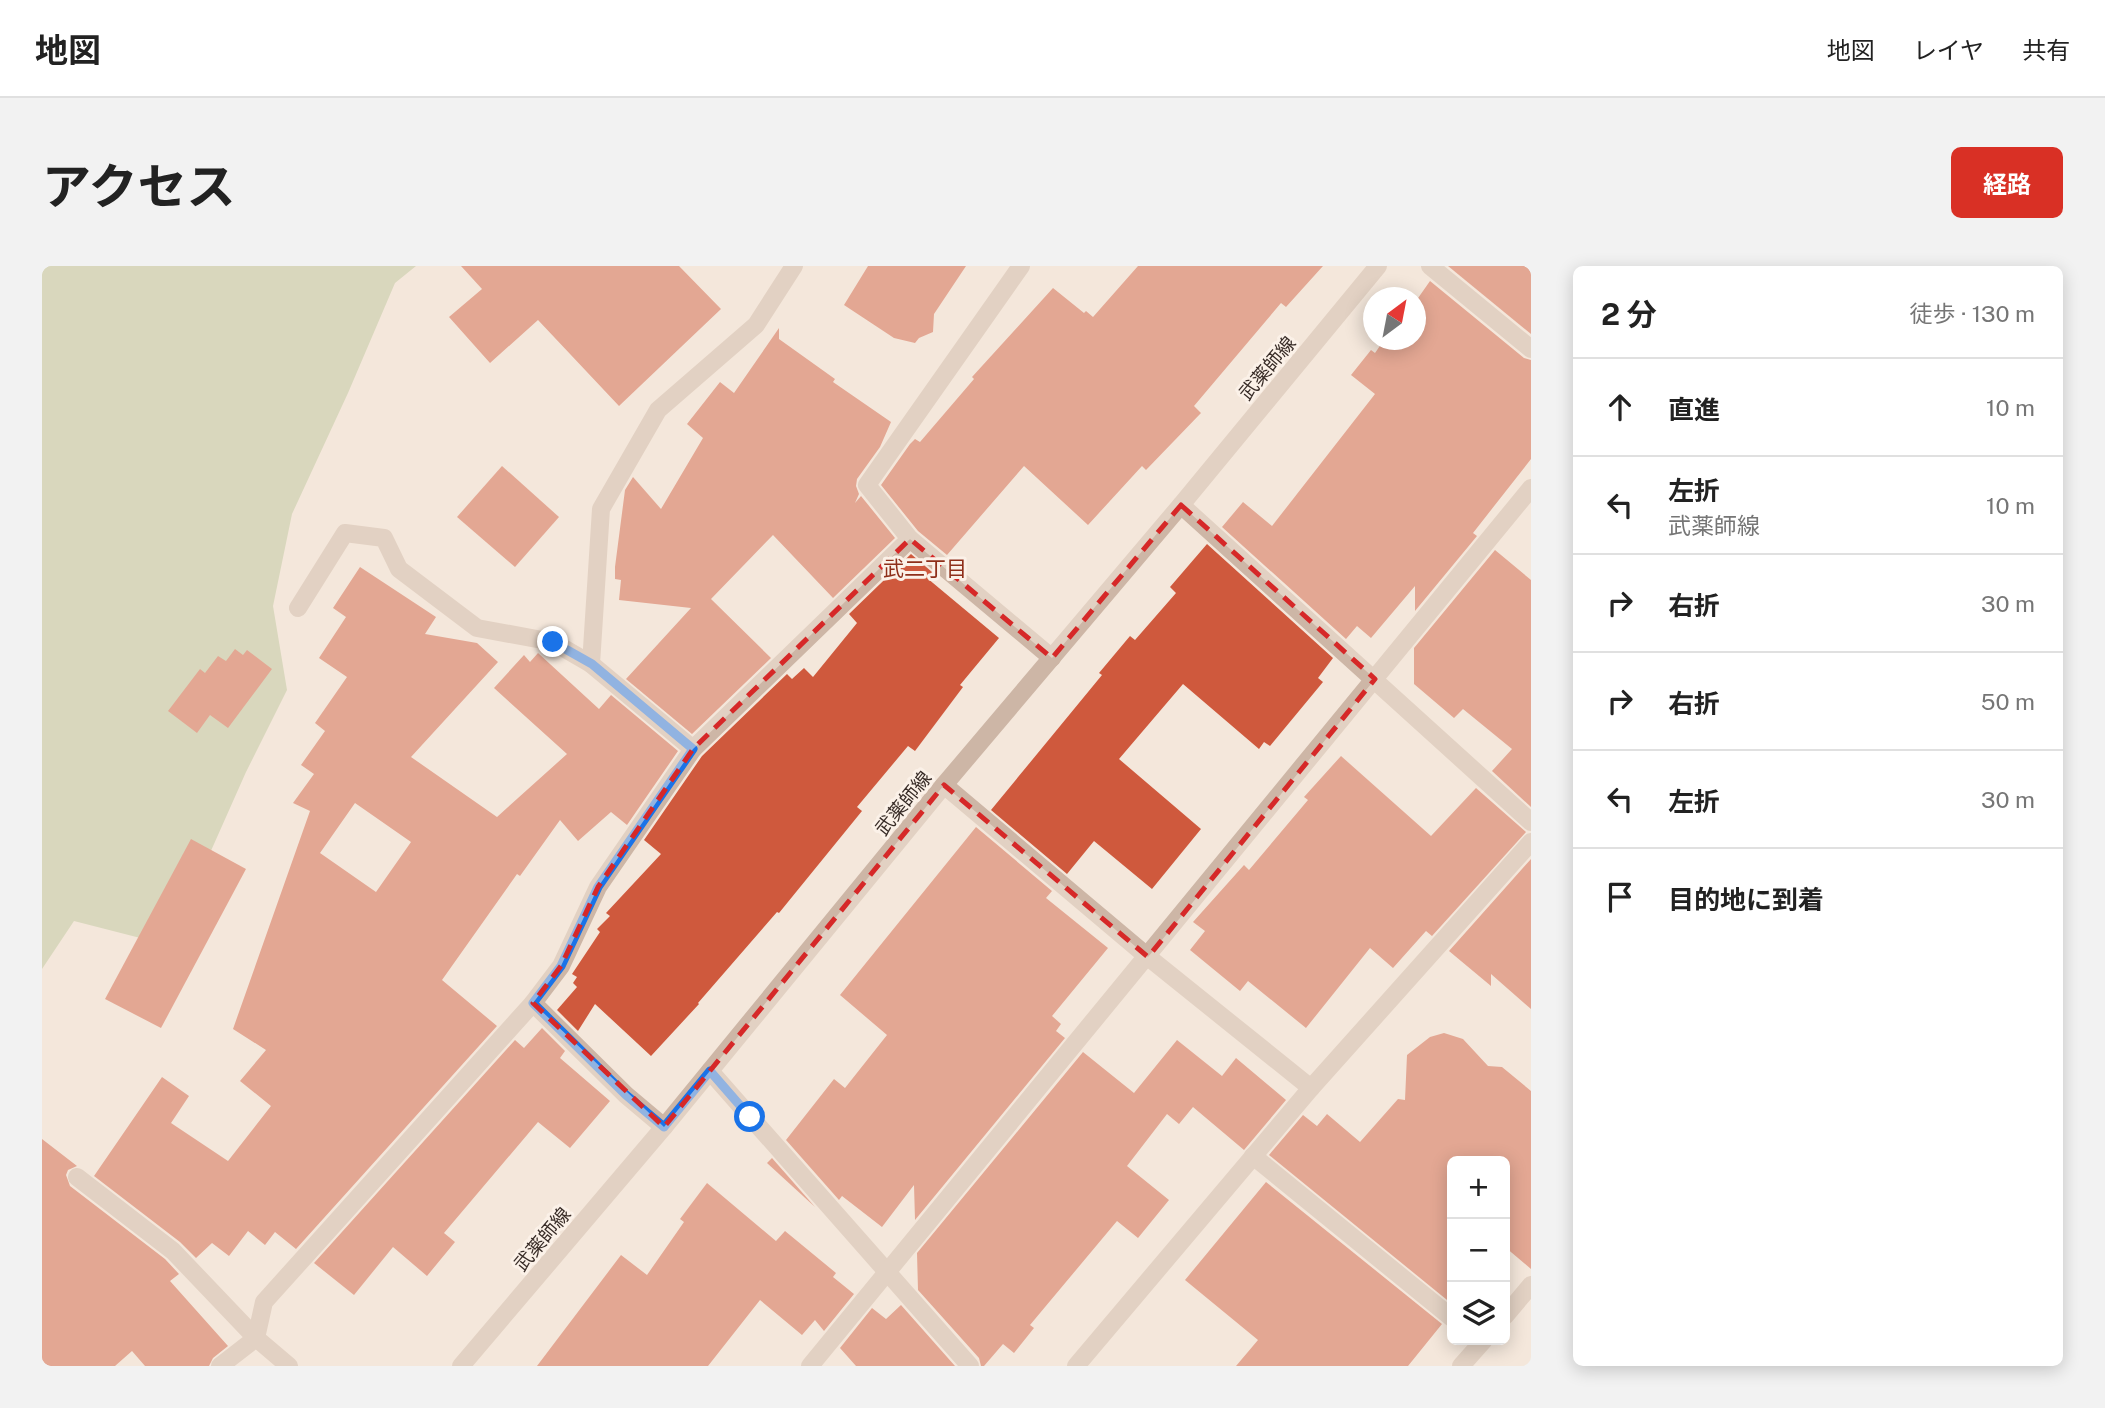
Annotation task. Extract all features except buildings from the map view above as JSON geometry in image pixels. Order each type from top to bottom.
[{"type":"street","points":[[592,664],[601,509],[658,410],[757,324],[794,266]]},
{"type":"street","points":[[1021,266],[867,485],[910,539],[1052,658]]},
{"type":"street","name":"武薬師線","points":[[461,1366],[664,1127],[944,785],[1181,505],[1378,266]]},
{"type":"street","points":[[1430,266],[1531,349]]},
{"type":"street","points":[[810,1366],[1531,488]]},
{"type":"street","points":[[1181,505],[1531,822]]},
{"type":"street","points":[[299,608],[345,533],[384,538],[399,569],[477,628],[553,642],[592,664],[693,749]]},
{"type":"street","points":[[220,1366],[256,1338],[264,1302],[533,1003],[561,966],[598,887],[693,749],[910,539]]},
{"type":"street","points":[[944,785],[1148,957],[1311,1088]]},
{"type":"street","points":[[1076,1366],[1311,1088],[1531,842]]},
{"type":"street","points":[[533,1003],[626,1095],[664,1127]]},
{"type":"street","points":[[710,1071],[970,1366]]},
{"type":"street","points":[[1253,1156],[1447,1314]]},
{"type":"street","points":[[77,1177],[173,1251],[256,1338],[289,1366]]},
{"type":"street","points":[[1510,1310],[1531,1286]]},
{"type":"street","points":[[1461,1366],[1478,1345]]},
{"type":"highlighted area","points":[[1181,505],[1375,679],[1148,957],[944,785],[664,1127],[533,1003],[561,966],[598,887],[693,749],[910,539],[1052,658]]},
{"type":"green space","points":[[42,266],[416,266],[395,283],[292,514],[273,606],[287,690],[246,772],[186,907],[152,941],[74,921],[42,969]]},
{"type":"district","name":"武二丁目","points":[[925,569]]},
{"type":"route","points":[[553,642],[592,664],[693,749],[598,887],[561,966],[533,1003],[626,1095],[664,1127],[710,1071],[750,1117]]}]
